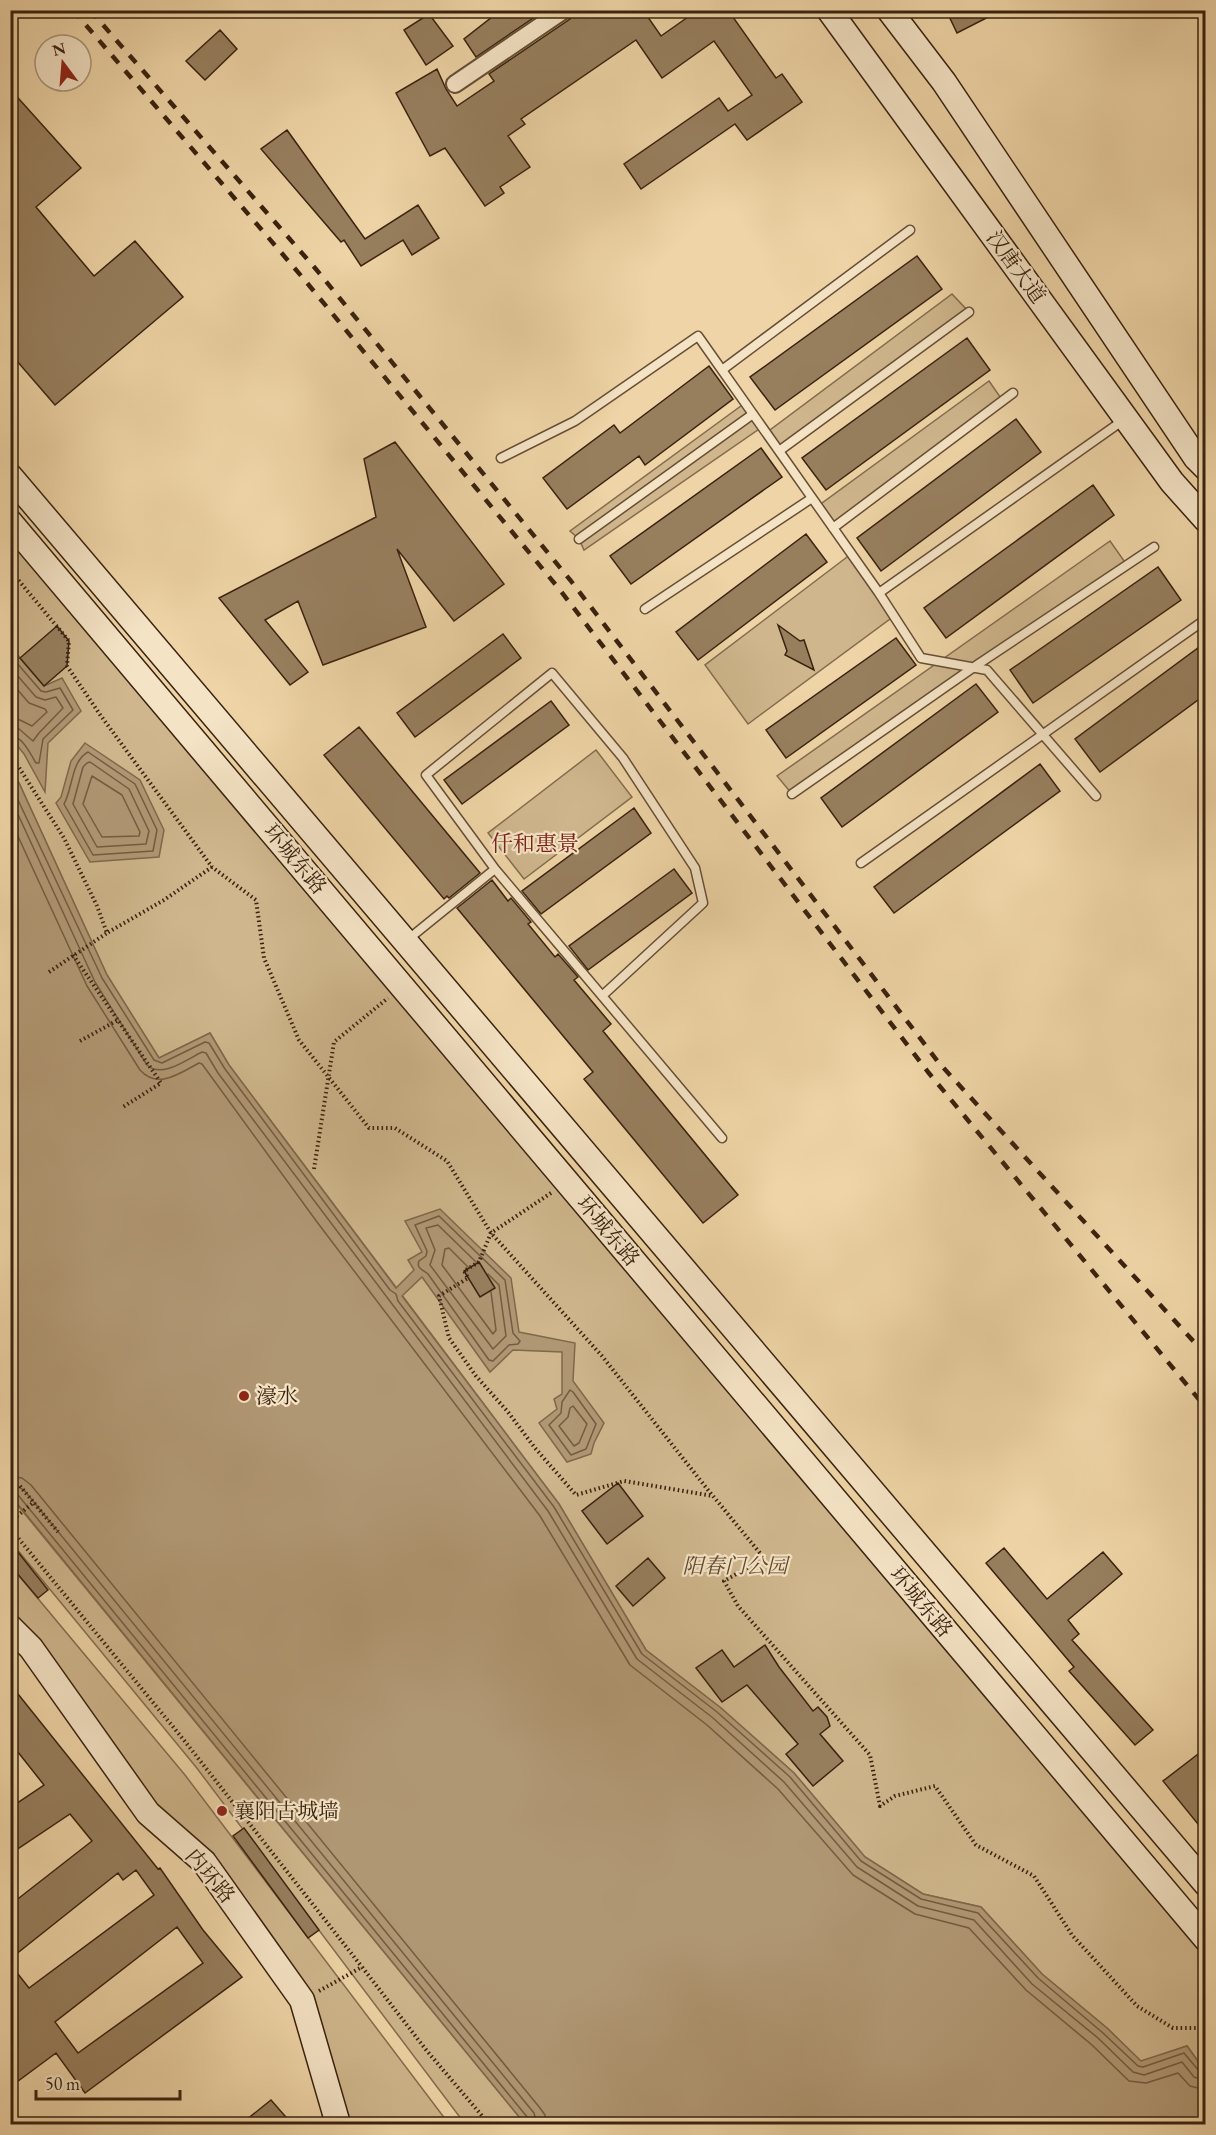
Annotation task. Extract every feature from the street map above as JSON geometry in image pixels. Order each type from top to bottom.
[{"type":"main road","name":"汉唐大道","points":[[830,10],[1172,482],[1206,520]]},
{"type":"main road","name":"汉唐大道","points":[[890,10],[944,82],[1196,458],[1206,468]]},
{"type":"main road","name":"环城东路","points":[[10,476],[1206,1884]]},
{"type":"main road","name":"环城东路","points":[[10,522],[1206,1939]]},
{"type":"main road","name":"内环路","points":[[10,1627],[30,1647],[148,1813],[204,1862],[302,2000],[336,2124]]},
{"type":"street","points":[[455,84],[564,10]]},
{"type":"lane","points":[[722,370],[910,230]]},
{"type":"lane","points":[[779,451],[969,312]]},
{"type":"lane","points":[[501,458],[575,421],[698,336],[879,593],[921,658],[987,670],[1096,796]]},
{"type":"lane","points":[[833,528],[1014,393]]},
{"type":"lane","points":[[579,539],[753,414]]},
{"type":"lane","points":[[879,593],[1126,418]]},
{"type":"lane","points":[[645,609],[812,498]]},
{"type":"lane","points":[[792,794],[974,667],[1154,547]]},
{"type":"lane","points":[[861,863],[1206,619]]},
{"type":"lane","points":[[602,996],[703,903],[695,868],[624,758],[552,673],[426,775],[495,869],[602,996],[722,1138]]},
{"type":"lane","points":[[405,941],[495,869]]},
{"type":"path","points":[[10,570],[69,641],[67,666],[101,717],[212,867],[256,900],[264,958],[299,1040],[369,1128],[395,1128],[447,1161],[492,1233],[602,1356],[764,1558],[724,1581],[738,1606],[870,1755],[880,1806],[895,1796],[934,1786],[976,1845],[1034,1876],[1072,1935],[1137,2006],[1173,2028],[1206,2028]]},
{"type":"path","points":[[10,758],[18,766],[64,838],[97,906],[107,933]]},
{"type":"path","points":[[49,972],[212,867]]},
{"type":"path","points":[[73,955],[161,1083],[123,1107]]},
{"type":"path","points":[[314,1169],[334,1042],[402,987]]},
{"type":"path","points":[[80,1041],[118,1020]]},
{"type":"path","points":[[567,1182],[492,1233],[479,1262],[464,1271],[468,1278],[439,1296],[449,1338],[476,1376],[576,1495],[624,1481],[713,1496]]},
{"type":"path","points":[[20,1486],[58,1532]]},
{"type":"path","points":[[10,1521],[34,1502]]},
{"type":"path","points":[[10,1528],[183,1739],[427,2051],[489,2124]]},
{"type":"path","points":[[302,2000],[362,1967]]},
{"type":"green space","points":[[952,294],[969,312],[779,451],[766,433]]},
{"type":"green space","points":[[989,381],[1003,401],[833,528],[818,506]]},
{"type":"green space","points":[[745,403],[762,427],[584,550],[579,539],[570,531]]},
{"type":"green space","name":"阳春门公园","points":[[10,522],[1205,1939],[1205,2071],[1187,2046],[1141,2062],[1107,2028],[1042,1974],[981,1907],[923,1894],[865,1857],[794,1773],[721,1708],[646,1650],[559,1504],[229,1065],[210,1033],[159,1058],[107,975],[19,783],[11,774]]},
{"type":"green space","points":[[1110,541],[1127,565],[792,794],[777,776]]},
{"type":"green space","points":[[851,554],[894,616],[748,724],[705,665]]},
{"type":"green space","points":[[596,750],[632,797],[524,879],[488,833]]},
{"type":"green space","points":[[10,1496],[525,2124],[465,2124],[196,1767],[11,1542]]},
{"type":"green space","points":[[10,1565],[185,1775],[449,2124],[338,2124],[302,2000],[11,1627]]},
{"type":"water","points":[[10,646],[44,686],[62,678],[81,711],[48,743],[45,792],[24,754],[11,738]]},
{"type":"water","points":[[85,743],[140,780],[164,830],[159,857],[90,862],[56,803],[61,797],[71,761]]},
{"type":"water","name":"濠水","points":[[10,774],[19,783],[107,975],[159,1058],[210,1033],[229,1065],[396,1288],[414,1270],[408,1260],[422,1252],[405,1221],[440,1209],[511,1278],[519,1332],[575,1343],[573,1381],[604,1423],[591,1454],[567,1462],[539,1423],[557,1409],[554,1399],[562,1394],[562,1352],[513,1350],[490,1372],[422,1277],[402,1296],[559,1504],[646,1650],[721,1708],[794,1773],[865,1857],[923,1894],[981,1907],[1042,1974],[1107,2028],[1141,2061],[1187,2046],[1205,2071],[1205,2124],[525,2124],[11,1496]]},
{"type":"building","points":[[501,10],[545,10],[476,57],[464,39]]},
{"type":"building","points":[[574,10],[643,10],[661,36],[698,10],[728,10],[776,78],[782,74],[802,102],[747,140],[735,124],[641,189],[624,164],[719,98],[728,111],[752,95],[714,41],[662,78],[636,40],[521,119],[525,124],[508,136],[530,167],[500,187],[504,193],[485,206],[445,148],[430,156],[396,93],[437,69],[457,106],[494,81],[489,74],[570,19]]},
{"type":"building","points":[[946,10],[1002,10],[957,33]]},
{"type":"building","points":[[429,14],[453,46],[426,65],[404,30]]},
{"type":"building","points":[[220,30],[237,49],[205,80],[186,61]]},
{"type":"building","points":[[10,89],[81,168],[36,207],[94,276],[135,241],[183,297],[55,405],[10,353]]},
{"type":"building","points":[[287,130],[365,239],[418,205],[439,238],[412,255],[403,240],[361,266],[344,240],[341,242],[261,149]]},
{"type":"building","points":[[917,256],[942,289],[775,410],[750,377]]},
{"type":"building","points":[[967,338],[990,370],[826,490],[802,458]]},
{"type":"building","points":[[709,366],[733,399],[645,465],[639,456],[567,509],[543,478],[614,425],[620,433]]},
{"type":"building","points":[[1016,419],[1041,452],[881,571],[857,538]]},
{"type":"building","points":[[395,442],[504,584],[454,621],[397,549],[426,627],[323,665],[298,601],[265,620],[308,672],[290,685],[219,598],[376,517],[364,459]]},
{"type":"building","points":[[761,448],[782,477],[631,584],[610,556]]},
{"type":"building","points":[[1093,485],[1114,515],[946,638],[924,608]]},
{"type":"building","points":[[806,534],[827,562],[698,660],[676,632]]},
{"type":"building","points":[[1158,567],[1181,600],[1033,703],[1010,670]]},
{"type":"building","points":[[778,625],[800,641],[804,640],[814,670],[785,655],[787,651]]},
{"type":"building","points":[[57,626],[69,641],[67,666],[44,686],[20,658]]},
{"type":"building","points":[[503,634],[521,658],[415,737],[397,713]]},
{"type":"building","points":[[896,638],[916,665],[786,758],[766,730]]},
{"type":"building","points":[[1206,642],[1206,694],[1100,772],[1075,739]]},
{"type":"building","points":[[976,684],[998,712],[842,827],[821,798]]},
{"type":"building","points":[[551,701],[569,725],[462,804],[444,780]]},
{"type":"building","points":[[359,727],[480,873],[449,898],[447,896],[444,899],[324,755]]},
{"type":"building","points":[[1040,764],[1060,791],[894,913],[874,887]]},
{"type":"building","points":[[634,808],[651,833],[541,914],[522,891]]},
{"type":"building","points":[[674,869],[692,893],[588,970],[569,946]]},
{"type":"building","points":[[492,880],[508,901],[511,898],[531,922],[528,924],[555,957],[558,954],[578,977],[574,980],[611,1024],[603,1031],[738,1195],[703,1223],[584,1079],[593,1072],[457,908]]},
{"type":"building","points":[[479,1262],[495,1288],[480,1297],[464,1271]]},
{"type":"building","points":[[618,1483],[643,1516],[607,1544],[582,1511]]},
{"type":"building","points":[[10,1542],[48,1590],[38,1598],[10,1565]]},
{"type":"building","points":[[1004,1548],[1047,1599],[1103,1552],[1122,1574],[1068,1620],[1079,1634],[1072,1640],[1153,1730],[1135,1745],[1069,1671],[1074,1667],[986,1563]]},
{"type":"building","points":[[648,1558],[665,1578],[633,1606],[616,1586]]},
{"type":"building","points":[[765,1645],[813,1711],[818,1707],[827,1717],[830,1726],[820,1734],[843,1761],[813,1786],[786,1754],[798,1744],[747,1685],[722,1702],[696,1668],[722,1650],[734,1667]]},
{"type":"building","points":[[10,1684],[158,1869],[160,1868],[203,1930],[242,1977],[85,2093],[56,2053],[10,2087],[10,1964],[29,1988],[154,1895],[136,1870],[123,1880],[118,1873],[10,1959],[10,1905],[92,1841],[70,1814],[10,1854],[10,1808],[44,1785],[10,1742]],"holes":[[[177,1927],[203,1963],[78,2053],[55,2022]]]},
{"type":"building","points":[[1206,1748],[1206,1834],[1163,1781]]},
{"type":"building","points":[[244,1828],[319,1930],[308,1938],[233,1836]]},
{"type":"building","points":[[271,2100],[292,2124],[241,2124]]},
{"type":"railway","points":[[73,10],[303,278],[560,590],[928,1072],[1206,1408]]},
{"type":"railway","points":[[90,10],[315,268],[571,581],[939,1063],[1206,1355]]},
{"type":"place","name":"濠水","points":[[244,1396]]},
{"type":"place","name":"襄阳古城墙","points":[[222,1811]]},
{"type":"district","name":"仟和惠景","points":[[535,843]]}]
